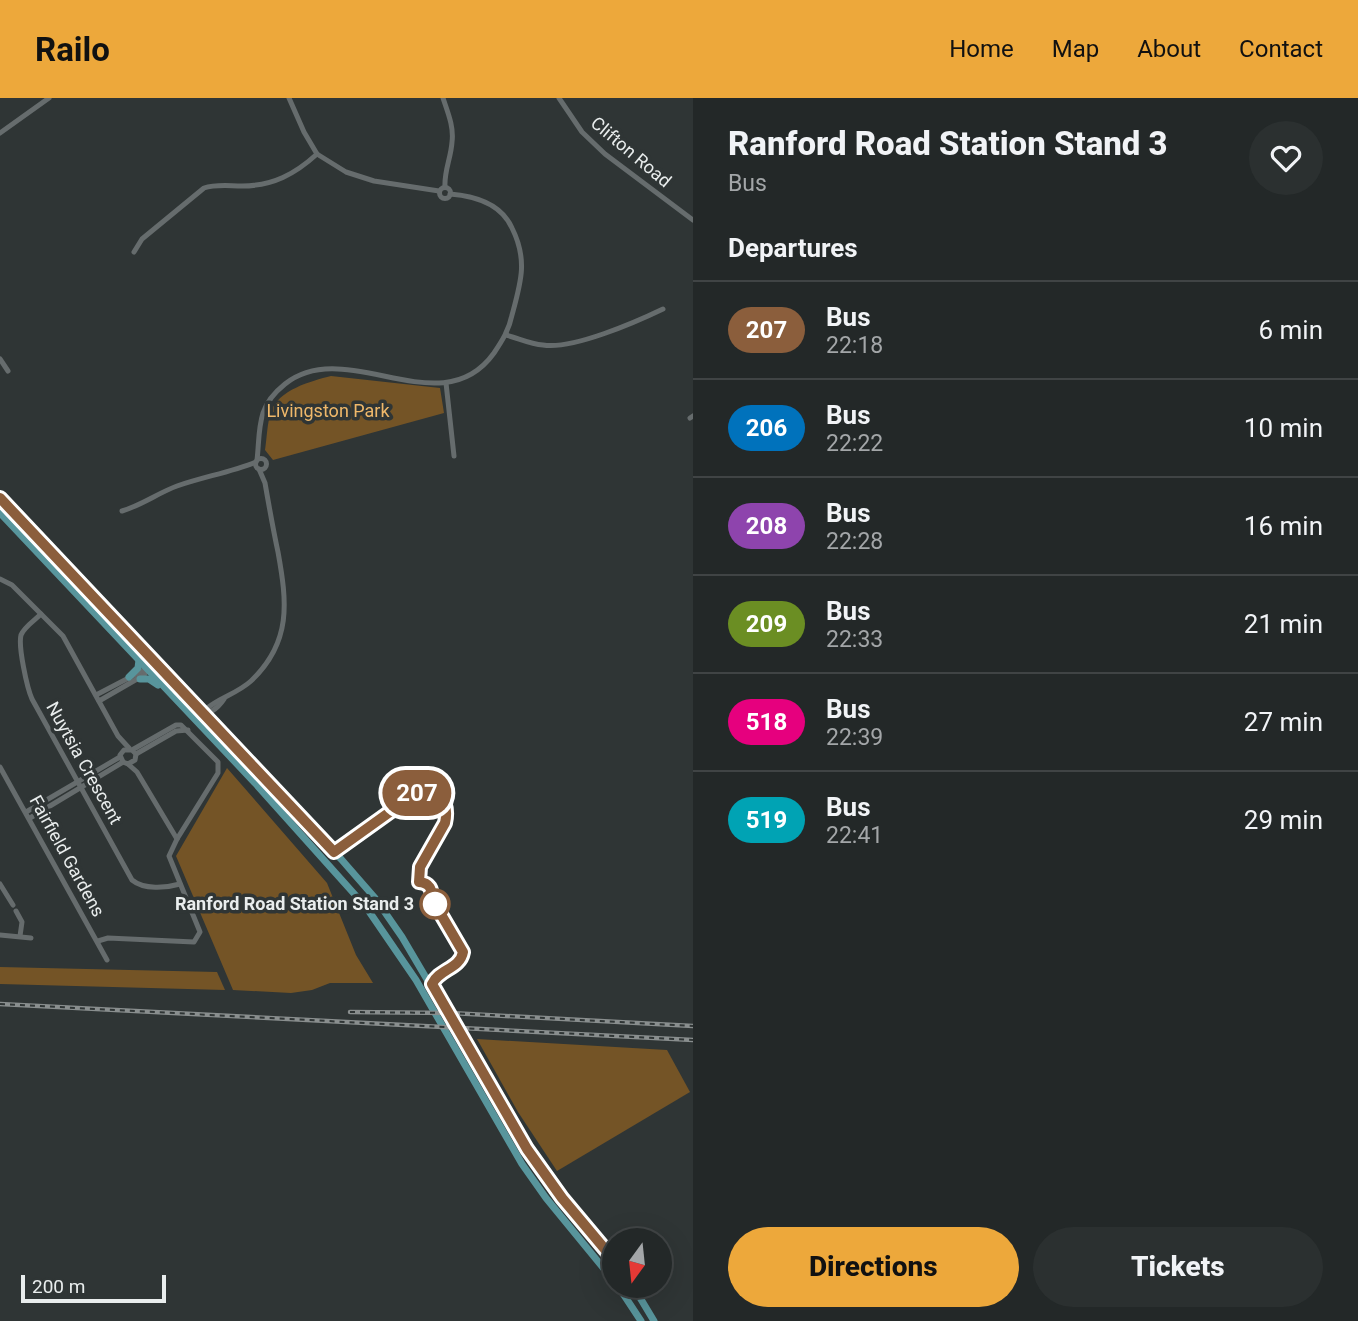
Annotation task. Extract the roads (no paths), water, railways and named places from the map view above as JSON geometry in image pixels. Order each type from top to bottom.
[{"type":"main road","points":[[0,498],[206,714],[375,898],[402,937],[527,1149],[562,1198],[602,1246]]},
{"type":"main road","points":[[0,513],[255,783],[366,907],[392,943],[431,1007],[522,1164],[602,1266]]},
{"type":"main road","points":[[129,677],[138,668],[139,660]]},
{"type":"main road","points":[[140,678],[152,680],[172,696]]},
{"type":"main road","points":[[626,1298],[641,1321]]},
{"type":"main road","points":[[640,1298],[653,1319],[660,1321]]},
{"type":"street","points":[[0,132],[49,98]]},
{"type":"street","points":[[289,98],[317,153],[346,172],[373,181],[449,189],[450,194]]},
{"type":"street","points":[[211,738],[207,707],[249,683],[271,657],[282,629],[286,598],[265,483],[259,465],[258,447],[263,411],[274,392],[295,376],[318,368],[348,370],[422,383],[446,383],[467,375],[487,362],[506,335],[522,279],[523,260],[519,241],[509,219],[492,205],[478,198],[450,194],[443,198],[442,189],[453,130],[443,98]]},
{"type":"street","name":"Clifton Road","points":[[559,98],[582,132],[606,154],[693,220]]},
{"type":"street","points":[[134,252],[142,239],[204,188],[212,185],[269,184],[300,170],[317,153]]},
{"type":"street","points":[[506,335],[544,346],[563,345],[663,309]]},
{"type":"street","points":[[0,359],[8,371]]},
{"type":"street","points":[[446,383],[454,456]]},
{"type":"street","points":[[258,447],[265,459],[260,458],[259,465]]},
{"type":"street","points":[[122,511],[186,483],[259,465]]},
{"type":"street","points":[[0,579],[12,585],[63,636],[177,839]]},
{"type":"street","name":"Nuytsia Crescent","points":[[41,614],[23,632],[21,639],[28,687],[132,880],[143,886],[167,887],[180,884]]},
{"type":"street","points":[[97,698],[140,678],[148,669],[142,648]]},
{"type":"street","points":[[97,698],[129,677],[148,669],[164,671]]},
{"type":"street","points":[[187,712],[206,714]]},
{"type":"street","points":[[28,815],[176,731],[188,730],[218,762],[219,768],[169,856],[199,927],[198,938],[194,942],[108,939],[98,942]]},
{"type":"street","name":"Fairfield Gardens","points":[[0,767],[107,960]]},
{"type":"street","points":[[170,828],[181,832]]},
{"type":"street","points":[[0,884],[22,922],[20,936]]},
{"type":"street","points":[[0,934],[31,938]]},
{"type":"railway","points":[[0,1004],[693,1040]]},
{"type":"railway","points":[[350,1012],[451,1013],[693,1026]]},
{"type":"place","name":"Ranford Road Station Stand 3","points":[[435,904]]},
{"type":"park label","name":"Livingston Park","points":[[328,411]]}]
